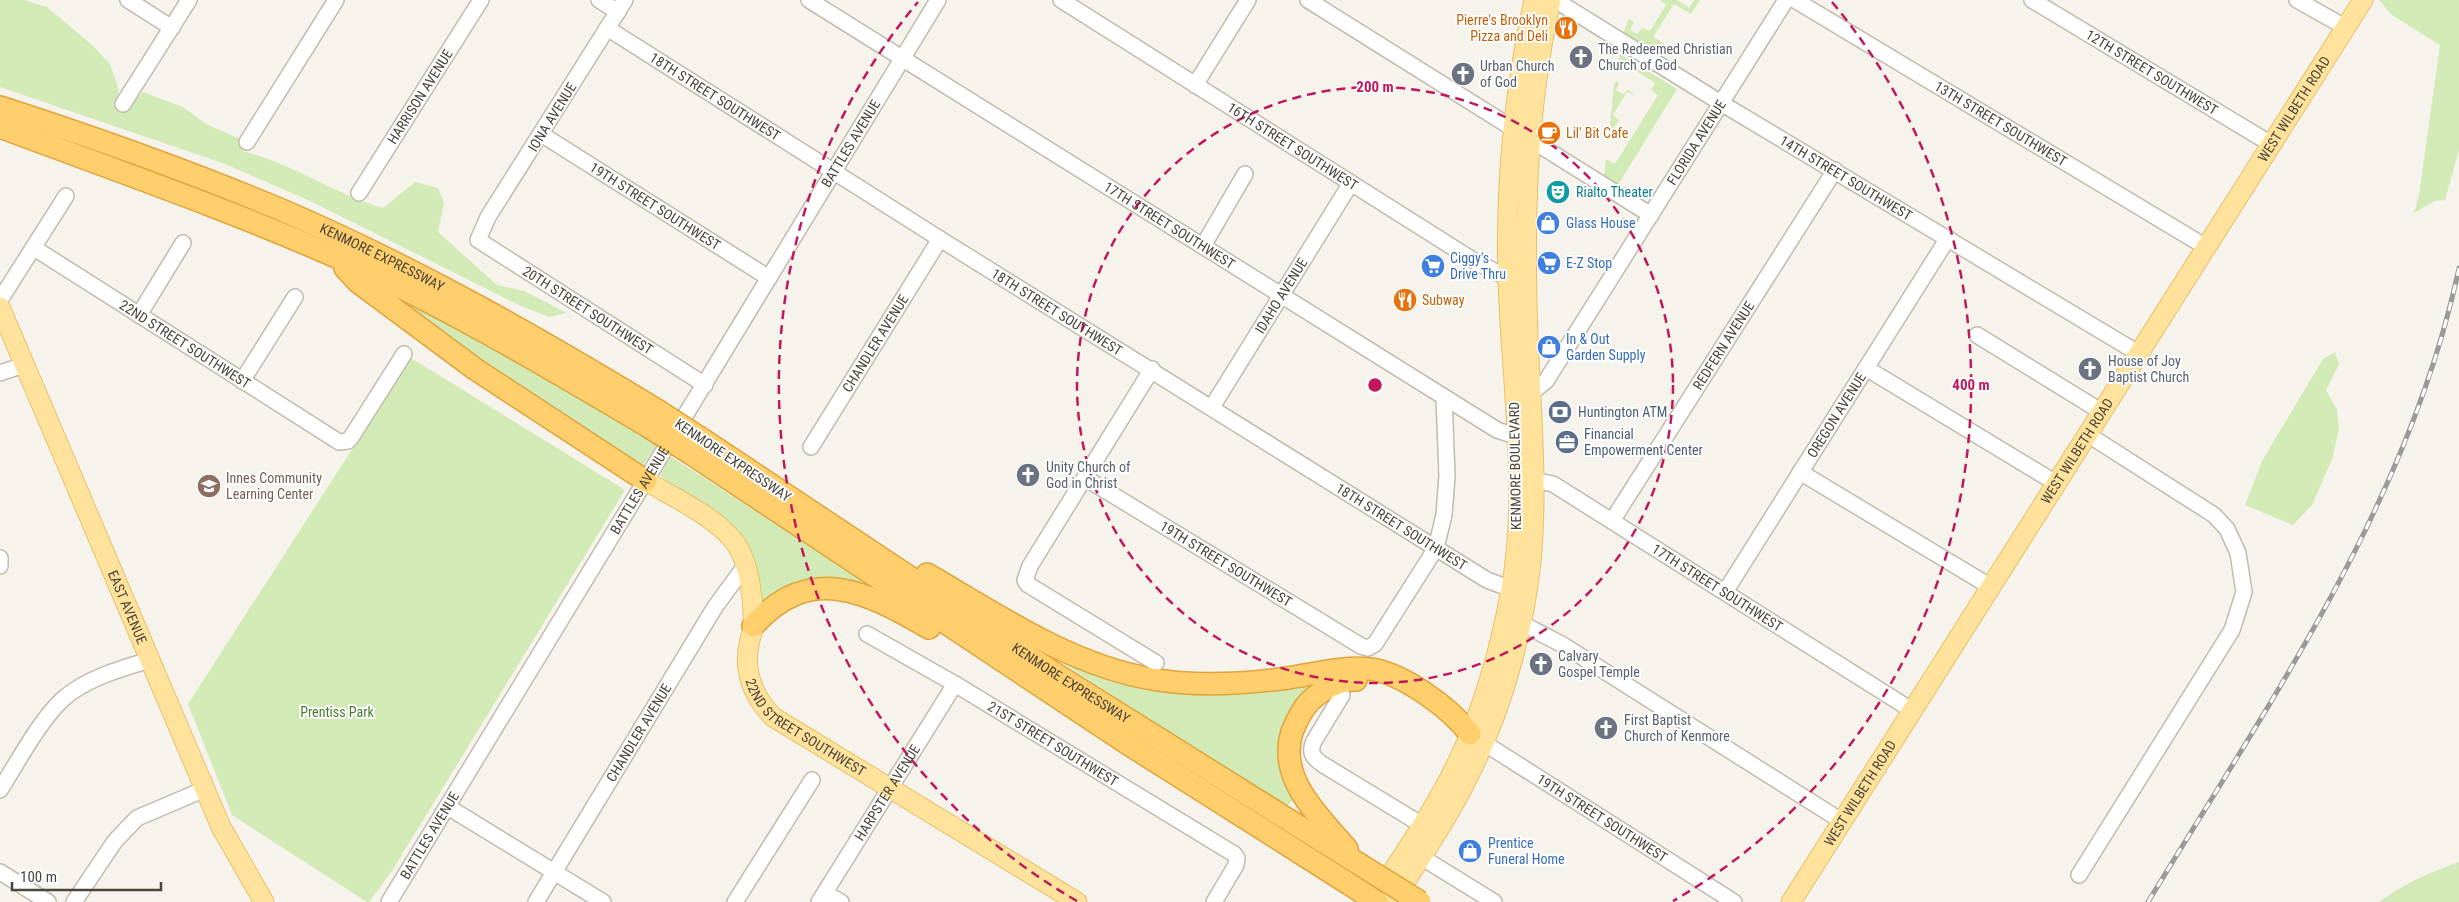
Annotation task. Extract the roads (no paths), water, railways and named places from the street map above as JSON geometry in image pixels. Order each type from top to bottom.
[{"type":"highway","name":"KENMORE EXPRESSWAY","points":[[0,107],[188,172],[283,211],[357,245],[491,312],[694,445],[1125,742],[1377,902]]},
{"type":"highway","name":"KENMORE EXPRESSWAY","points":[[0,127],[260,225],[335,256],[477,326],[653,419]]},
{"type":"highway","points":[[335,256],[358,282],[443,346],[523,401],[646,480]]},
{"type":"highway","name":"KENMORE EXPRESSWAY","points":[[694,445],[787,496],[1054,673],[1420,902]]},
{"type":"highway","points":[[787,496],[920,569],[1023,630],[1109,667],[1152,679],[1205,683],[1264,680],[1352,669],[1371,669],[1392,674],[1416,689],[1456,717],[1477,738]]},
{"type":"highway","points":[[753,626],[780,602],[794,594],[810,589],[843,589],[887,603],[1125,742]]},
{"type":"highway","points":[[1359,864],[1308,804],[1298,787],[1291,769],[1290,739],[1306,706],[1327,688],[1343,680],[1379,682],[1402,693],[1450,726],[1477,738]]},
{"type":"main road","name":"KENMORE BOULEVARD","points":[[1522,390],[1508,278],[1510,164],[1519,73],[1534,0]]},
{"type":"main road","name":"KENMORE BOULEVARD","points":[[1513,619],[1511,589],[1517,522],[1526,478],[1522,390],[1529,140],[1539,63],[1553,0]]},
{"type":"main road","name":"WEST WILBETH ROAD","points":[[1791,902],[2363,0]]},
{"type":"main road","name":"EAST AVENUE","points":[[0,307],[221,828],[260,900]]},
{"type":"main road","name":"KENMORE BOULEVARD","points":[[1373,902],[1414,853],[1429,830],[1458,761],[1477,738],[1496,654],[1513,619],[1531,563],[1535,500],[1526,478]]},
{"type":"main road","name":"22ND STREET SOUTHWEST","points":[[646,480],[710,520],[737,545],[745,566],[753,626],[748,644],[750,683],[762,706],[773,717],[1077,902]]},
{"type":"main road","name":"KENMORE BOULEVARD","points":[[1392,902],[1414,853]]},
{"type":"street","points":[[128,0],[172,28]]},
{"type":"street","points":[[123,104],[190,0]]},
{"type":"street","points":[[247,142],[336,0]]},
{"type":"street","name":"HARRISON AVENUE","points":[[359,193],[481,0]]},
{"type":"street","points":[[600,0],[622,6]]},
{"type":"street","name":"17TH STREET SOUTHWEST","points":[[809,0],[1497,430],[1524,440]]},
{"type":"street","name":"BATTLES AVENUE","points":[[388,902],[448,807],[938,0]]},
{"type":"street","name":"16TH STREET SOUTHWEST","points":[[1061,0],[1476,262],[1526,286]]},
{"type":"street","points":[[1195,84],[1248,0]]},
{"type":"street","points":[[1308,0],[1650,214]]},
{"type":"street","name":"14TH STREET SOUTHWEST","points":[[1553,0],[2138,353]]},
{"type":"street","name":"FLORIDA AVENUE","points":[[1522,390],[1536,389],[1546,380],[1786,0]]},
{"type":"street","name":"13TH STREET SOUTHWEST","points":[[1795,0],[2206,248]]},
{"type":"street","name":"12TH STREET SOUTHWEST","points":[[2032,0],[2271,144]]},
{"type":"street","points":[[2297,0],[2345,27]]},
{"type":"street","name":"IONA AVENUE","points":[[479,234],[622,6]]},
{"type":"street","name":"18TH STREET SOUTHWEST","points":[[607,28],[940,239],[1487,580],[1511,589]]},
{"type":"street","name":"19TH STREET SOUTHWEST","points":[[541,134],[769,278]]},
{"type":"street","name":"REDFERN AVENUE","points":[[1612,521],[1835,170]]},
{"type":"street","points":[[1203,246],[1245,174]]},
{"type":"street","name":"IDAHO AVENUE","points":[[1212,407],[1351,184]]},
{"type":"street","points":[[0,300],[66,196]]},
{"type":"street","name":"20TH STREET SOUTHWEST","points":[[479,234],[478,240],[493,251],[705,385]]},
{"type":"street","name":"OREGON AVENUE","points":[[1725,592],[1948,238]]},
{"type":"street","name":"CHANDLER AVENUE","points":[[811,447],[940,239]]},
{"type":"street","points":[[139,315],[183,243]]},
{"type":"street","name":"22ND STREET SOUTHWEST","points":[[34,248],[336,440],[343,442],[352,436],[404,354]]},
{"type":"street","points":[[242,381],[295,297]]},
{"type":"street","points":[[1977,335],[2102,412]]},
{"type":"street","points":[[0,373],[24,365]]},
{"type":"street","points":[[1866,368],[2056,483]]},
{"type":"street","points":[[1152,370],[1030,566],[1025,580],[1027,584],[1156,663]]},
{"type":"street","points":[[1436,548],[1444,515],[1447,476],[1444,397]]},
{"type":"street","points":[[2079,875],[2232,630],[2244,592],[2238,554],[2227,530],[2214,515],[2087,434]]},
{"type":"street","points":[[1800,472],[1991,587]]},
{"type":"street","name":"19TH STREET SOUTHWEST","points":[[1085,478],[1361,646],[1368,648],[1375,644],[1436,548]]},
{"type":"street","name":"17TH STREET SOUTHWEST","points":[[1526,478],[1552,484],[1913,711]]},
{"type":"street","points":[[0,558],[0,566]]},
{"type":"street","name":"CHANDLER AVENUE","points":[[536,902],[715,607],[745,566]]},
{"type":"street","points":[[1513,619],[1564,645],[1842,822]]},
{"type":"street","name":"21ST STREET SOUTHWEST","points":[[867,634],[955,684],[1234,854],[1237,858],[1236,865],[1214,902]]},
{"type":"street","points":[[0,790],[39,731],[63,699],[82,686],[150,660]]},
{"type":"street","name":"HARPSTER AVENUE","points":[[822,897],[955,684]]},
{"type":"street","points":[[1342,696],[1314,741],[1311,748],[1312,754],[1322,764],[1429,830]]},
{"type":"street","name":"19TH STREET SOUTHWEST","points":[[1477,738],[1734,902]]},
{"type":"street","points":[[735,902],[812,780]]},
{"type":"street","points":[[74,902],[115,841],[137,818],[205,789]]},
{"type":"street","points":[[448,807],[604,902]]},
{"type":"street","points":[[1414,853],[1494,902]]},
{"type":"street","points":[[0,872],[48,902]]},
{"type":"street","points":[[822,897],[841,902]]},
{"type":"railway","points":[[2148,902],[2287,675],[2371,519],[2406,438],[2436,354],[2459,268]]},
{"type":"place","name":"Pierre's Brooklyn Pizza and Deli","points":[[1566,28]]},
{"type":"place","name":"The Redeemed Christian Church of God","points":[[1581,57]]},
{"type":"place","name":"Urban Church of God","points":[[1463,74]]},
{"type":"place","name":"Lil' Bit Cafe","points":[[1549,133]]},
{"type":"place","name":"Rialto Theater","points":[[1558,192]]},
{"type":"place","name":"Glass House","points":[[1548,223]]},
{"type":"place","name":"E-Z Stop","points":[[1549,263]]},
{"type":"place","name":"Ciggy's Drive Thru","points":[[1433,266]]},
{"type":"place","name":"Subway","points":[[1405,300]]},
{"type":"place","name":"In & Out Garden Supply","points":[[1549,347]]},
{"type":"place","name":"House of Joy Baptist Church","points":[[2090,369]]},
{"type":"place","name":"Huntington ATM","points":[[1560,412]]},
{"type":"place","name":"Financial Empowerment Center","points":[[1567,442]]},
{"type":"place","name":"Unity Church of God in Christ","points":[[1028,475]]},
{"type":"place","name":"Innes Community Learning Center","points":[[209,486]]},
{"type":"place","name":"Calvary Gospel Temple","points":[[1541,664]]},
{"type":"place","name":"First Baptist Church of Kenmore","points":[[1606,728]]},
{"type":"place","name":"Prentice Funeral Home","points":[[1470,851]]},
{"type":"park label","name":"Prentiss Park","points":[[337,712]]}]
